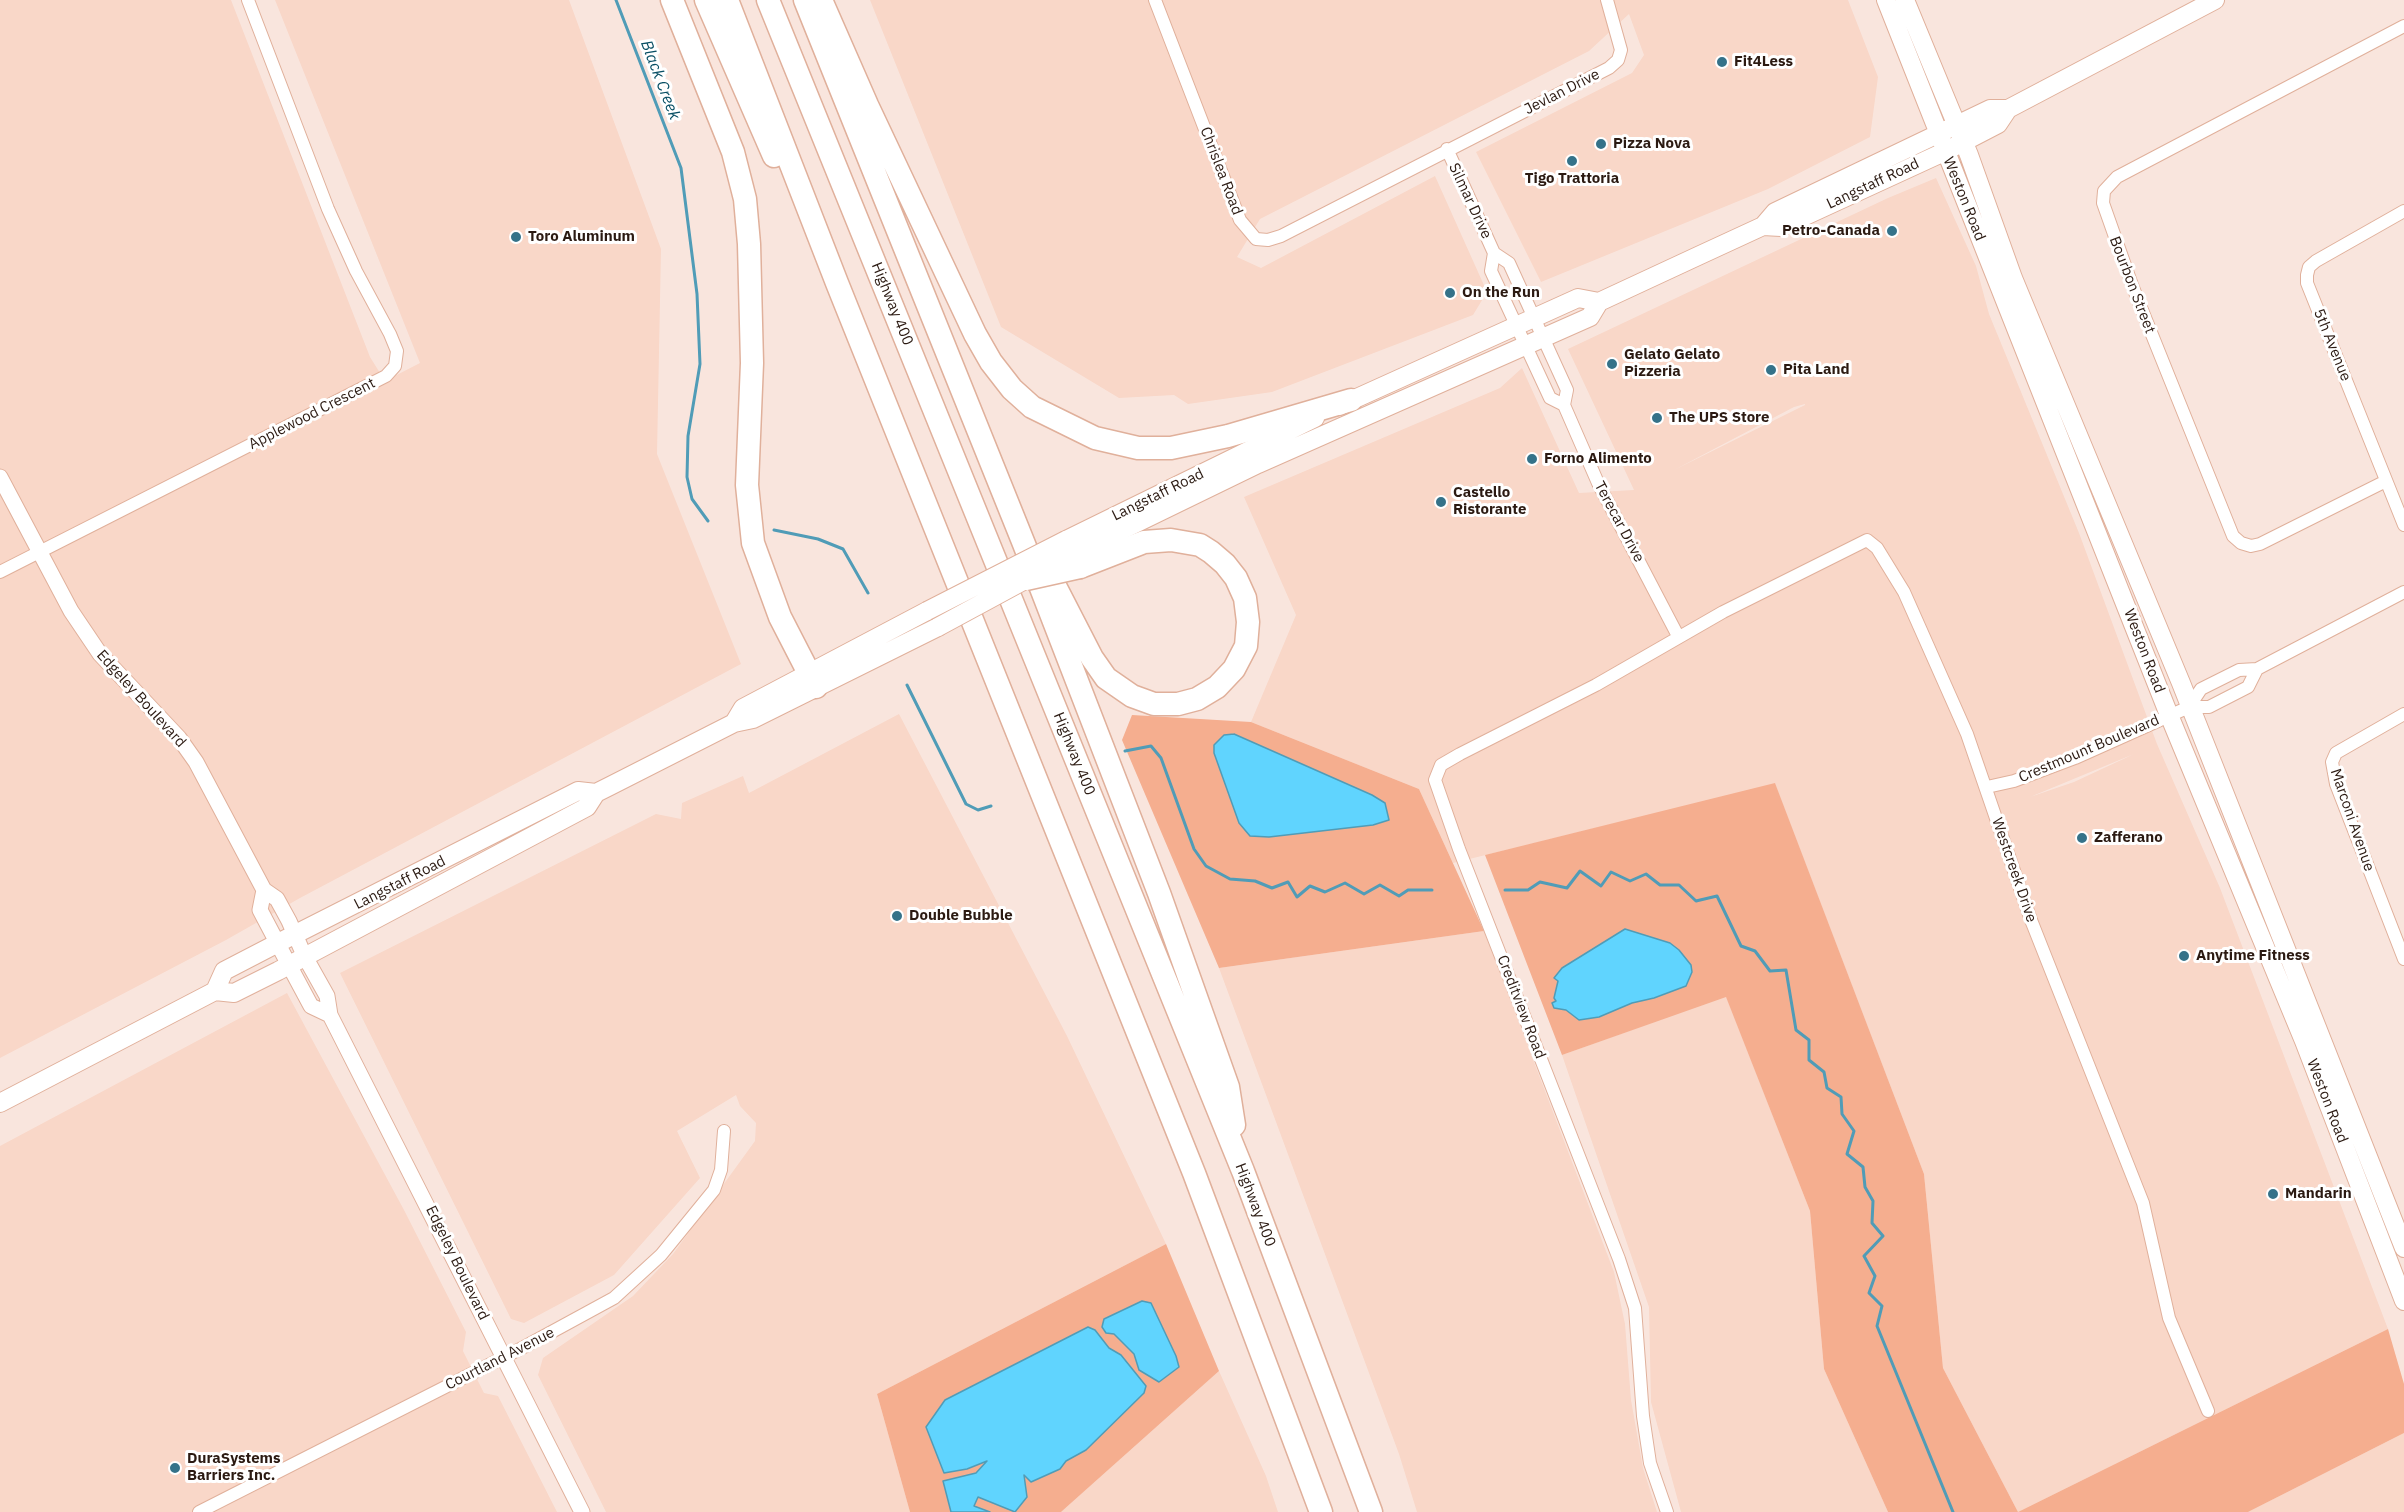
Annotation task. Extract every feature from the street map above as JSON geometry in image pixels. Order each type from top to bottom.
[{"type":"highway","points":[[672,0],[733,152],[745,199],[749,244],[752,363],[747,485],[748,520],[763,576],[812,680]]},
{"type":"highway","points":[[706,0],[818,259],[837,283]]},
{"type":"highway","points":[[727,0],[837,283],[1194,1173],[1321,1512]]},
{"type":"highway","name":"Highway 400","points":[[768,0],[1243,1171],[1371,1512]]},
{"type":"highway","points":[[805,0],[1024,544],[1193,983],[1228,1087],[1243,1171]]},
{"type":"highway","points":[[822,0],[867,105],[975,334],[1012,389],[1032,408],[1095,438],[1138,448],[1171,448],[1228,436],[1351,400]]},
{"type":"highway","points":[[1024,544],[1042,561],[1092,658],[1106,678],[1118,688],[1154,704],[1178,704],[1197,699],[1217,687],[1234,669],[1246,646],[1248,622],[1245,598],[1236,578],[1225,564],[1200,545],[1171,540],[1144,542],[1073,554],[1026,579]]},
{"type":"main road","name":"Weston Road","points":[[1886,0],[1941,143],[2151,664],[2169,715],[2304,1041],[2404,1301]]},
{"type":"main road","name":"Weston Road","points":[[1905,0],[1960,134],[2018,288],[2189,706],[2404,1248]]},
{"type":"main road","name":"Langstaff Road","points":[[812,680],[927,611],[1073,554],[1258,464],[1590,317],[1599,302],[1763,226],[1781,227],[1960,134],[1998,124],[2008,109],[2215,0]]},
{"type":"main road","name":"Langstaff Road","points":[[1073,554],[1351,400],[1578,298],[1599,302]]},
{"type":"main road","name":"Langstaff Road","points":[[0,1103],[215,991],[234,993],[587,807],[596,794],[734,723],[743,708],[938,627],[1026,579]]},
{"type":"main road","name":"Langstaff Road","points":[[215,991],[224,971],[278,943],[578,792],[596,794]]},
{"type":"street","name":"Applewood Crescent","points":[[0,572],[156,495],[386,376],[395,366],[397,351],[356,272],[328,208],[248,0]]},
{"type":"street","name":"Chrislea Road","points":[[1155,0],[1240,220],[1256,239],[1268,240],[1281,236],[1447,149]]},
{"type":"street","name":"Jevlan Drive","points":[[1447,149],[1599,73],[1618,60],[1621,50],[1619,36],[1607,0]]},
{"type":"street","name":"Bourbon Street","points":[[2386,481],[2260,544],[2251,546],[2241,543],[2233,536],[2128,275],[2103,203],[2104,191],[2117,177],[2404,26]]},
{"type":"street","name":"Silmar Drive","points":[[1447,149],[1494,253],[1509,263],[1534,317],[1535,342]]},
{"type":"street","name":"5th Avenue","points":[[2404,211],[2326,254],[2309,267],[2307,275],[2307,283],[2404,525]]},
{"type":"street","name":"Silmar Drive","points":[[1494,253],[1491,271],[1517,325]]},
{"type":"street","name":"Terecar Drive","points":[[1517,325],[1535,342],[1567,390],[1564,405],[1598,483],[1678,636]]},
{"type":"street","name":"Terecar Drive","points":[[1535,342],[1550,398],[1564,405]]},
{"type":"street","name":"Edgeley Boulevard","points":[[0,477],[71,611],[100,654],[179,738],[196,762],[264,890],[277,899],[296,935],[297,960]]},
{"type":"street","name":"Westcreek Drive","points":[[1678,636],[1867,540],[1877,548],[1904,592],[1988,787],[2034,929],[2143,1203],[2169,1318],[2208,1411]]},
{"type":"street","points":[[2189,706],[2201,689],[2239,670],[2258,669],[2404,592]]},
{"type":"street","name":"Creditview Road","points":[[1666,1512],[1650,1462],[1643,1416],[1635,1308],[1619,1258],[1459,849],[1435,780],[1441,765],[1449,760],[1596,686],[1678,636]]},
{"type":"street","points":[[2189,706],[2209,707],[2248,687],[2258,669]]},
{"type":"street","name":"Crestmount Boulevard","points":[[1988,787],[2013,781],[2075,758],[2189,706]]},
{"type":"street","name":"Marconi Avenue","points":[[2404,714],[2336,753],[2332,762],[2336,784],[2404,959]]},
{"type":"street","name":"Edgeley Boulevard","points":[[264,890],[260,910],[278,943],[297,960],[327,996],[330,1015],[582,1512]]},
{"type":"street","name":"Courtland Avenue","points":[[199,1512],[602,1306],[661,1255],[714,1190],[721,1170],[724,1131]]},
{"type":"shaded area","points":[[0,0],[231,0],[370,357],[385,381],[420,363],[275,0],[569,0],[661,249],[657,454],[741,664],[300,898],[226,940],[0,1058]]},
{"type":"shaded area","points":[[870,0],[1848,0],[1878,77],[1870,137],[1768,189],[1541,282],[1476,152],[1632,73],[1644,55],[1629,14],[1589,51],[1260,219],[1237,257],[1261,268],[1435,176],[1487,292],[1473,315],[1272,392],[1188,404],[1174,395],[1119,398],[1001,327]]},
{"type":"shaded area","points":[[1936,178],[1976,266],[1989,314],[2079,533],[2157,744],[2220,888],[2388,1329],[2018,1512],[1943,1368],[1924,1174],[1775,784],[1453,863],[1419,789],[1251,722],[1296,615],[1244,497],[1500,388],[1522,368],[1579,493],[1634,490],[1568,349],[1888,198]],"holes":[[[1805,405],[1674,470],[1794,407]],[[2134,754],[2074,782],[2030,797]]]},
{"type":"shaded area","points":[[899,714],[1067,1036],[1166,1244],[877,1394],[910,1512],[606,1512],[538,1375],[543,1358],[633,1296],[673,1254],[755,1141],[756,1123],[740,1106],[736,1095],[677,1131],[700,1178],[614,1275],[524,1323],[511,1319],[340,973],[656,814],[681,819],[682,803],[743,776],[749,793]]},
{"type":"shaded area","points":[[1132,715],[1251,722],[1419,789],[1484,931],[1219,968],[1122,740]]},
{"type":"shaded area","points":[[1775,783],[1924,1174],[1943,1368],[2018,1512],[1888,1512],[1824,1369],[1810,1211],[1726,997],[1562,1055],[1485,855]]},
{"type":"shaded area","points":[[1484,931],[1614,1272],[1625,1324],[1631,1400],[1643,1468],[1657,1512],[1417,1512],[1399,1454],[1219,968]]},
{"type":"shaded area","points":[[287,993],[404,1210],[466,1332],[463,1351],[484,1393],[498,1396],[557,1512],[0,1512],[0,1146]]},
{"type":"shaded area","points":[[1726,996],[1810,1211],[1824,1369],[1888,1512],[1681,1512],[1651,1402],[1649,1307],[1562,1055]]},
{"type":"shaded area","points":[[1166,1244],[1219,1371],[1061,1512],[910,1512],[877,1394]]},
{"type":"shaded area","points":[[2388,1329],[2404,1384],[2404,1433],[2248,1512],[2018,1512]]},
{"type":"shaded area","points":[[1219,1371],[1266,1476],[1278,1512],[1061,1512]]},
{"type":"shaded area","points":[[2404,1433],[2404,1512],[2248,1512]]},
{"type":"water","points":[[1234,734],[1372,795],[1385,803],[1389,820],[1373,825],[1269,837],[1250,836],[1239,823],[1214,753],[1214,745],[1224,735]]},
{"type":"water","points":[[1625,929],[1670,943],[1679,950],[1691,965],[1692,972],[1686,986],[1654,998],[1632,1003],[1599,1017],[1579,1020],[1566,1010],[1554,1008],[1552,1003],[1556,1001],[1554,998],[1558,981],[1554,978],[1562,968]]},
{"type":"water","points":[[1142,1301],[1151,1303],[1179,1367],[1159,1382],[1139,1370],[1134,1354],[1114,1334],[1106,1333],[1102,1327],[1104,1319]]},
{"type":"water","points":[[1088,1327],[1095,1330],[1109,1348],[1121,1355],[1146,1386],[1144,1393],[1086,1450],[1066,1461],[1060,1469],[1031,1482],[1024,1475],[1027,1497],[1015,1512],[978,1497],[974,1506],[990,1512],[951,1512],[943,1481],[976,1473],[987,1461],[967,1469],[944,1473],[926,1427],[945,1400]]},
{"type":"waterway","name":"Black Creek","points":[[616,0],[681,168],[697,294],[700,364],[688,436],[687,477],[692,499],[708,521]]},
{"type":"waterway","points":[[774,530],[818,539],[843,549],[868,593]]},
{"type":"waterway","points":[[907,685],[966,804],[978,810],[991,806]]},
{"type":"waterway","points":[[1125,751],[1151,746],[1161,758],[1194,849],[1206,866],[1230,879],[1255,881],[1272,888],[1288,882],[1297,897],[1310,886],[1325,892],[1345,883],[1364,894],[1380,885],[1399,896],[1408,890],[1432,890]]},
{"type":"waterway","points":[[1505,890],[1528,890],[1540,882],[1567,888],[1580,871],[1601,886],[1611,872],[1630,881],[1646,874],[1660,885],[1679,885],[1696,901],[1717,896],[1741,946],[1755,951],[1770,971],[1786,970],[1796,1030],[1809,1040],[1809,1060],[1824,1072],[1827,1088],[1841,1097],[1842,1114],[1854,1131],[1847,1154],[1863,1167],[1865,1187],[1873,1201],[1872,1223],[1883,1236],[1864,1256],[1875,1276],[1869,1293],[1882,1306],[1877,1326],[1953,1512]]},
{"type":"place","name":"Fit4Less","points":[[1722,62]]},
{"type":"place","name":"Pizza Nova","points":[[1601,144]]},
{"type":"place","name":"Tigo Trattoria","points":[[1572,161]]},
{"type":"place","name":"Petro-Canada","points":[[1892,231]]},
{"type":"place","name":"Toro Aluminum","points":[[516,237]]},
{"type":"place","name":"On the Run","points":[[1450,293]]},
{"type":"place","name":"Gelato Gelato Pizzeria","points":[[1612,364]]},
{"type":"place","name":"Pita Land","points":[[1771,370]]},
{"type":"place","name":"The UPS Store","points":[[1657,418]]},
{"type":"place","name":"Forno Alimento","points":[[1532,459]]},
{"type":"place","name":"Castello Ristorante","points":[[1441,502]]},
{"type":"place","name":"Zafferano","points":[[2082,838]]},
{"type":"place","name":"Double Bubble","points":[[897,916]]},
{"type":"place","name":"Anytime Fitness","points":[[2184,956]]},
{"type":"place","name":"Mandarin","points":[[2273,1194]]},
{"type":"place","name":"DuraSystems Barriers Inc.","points":[[175,1468]]}]
